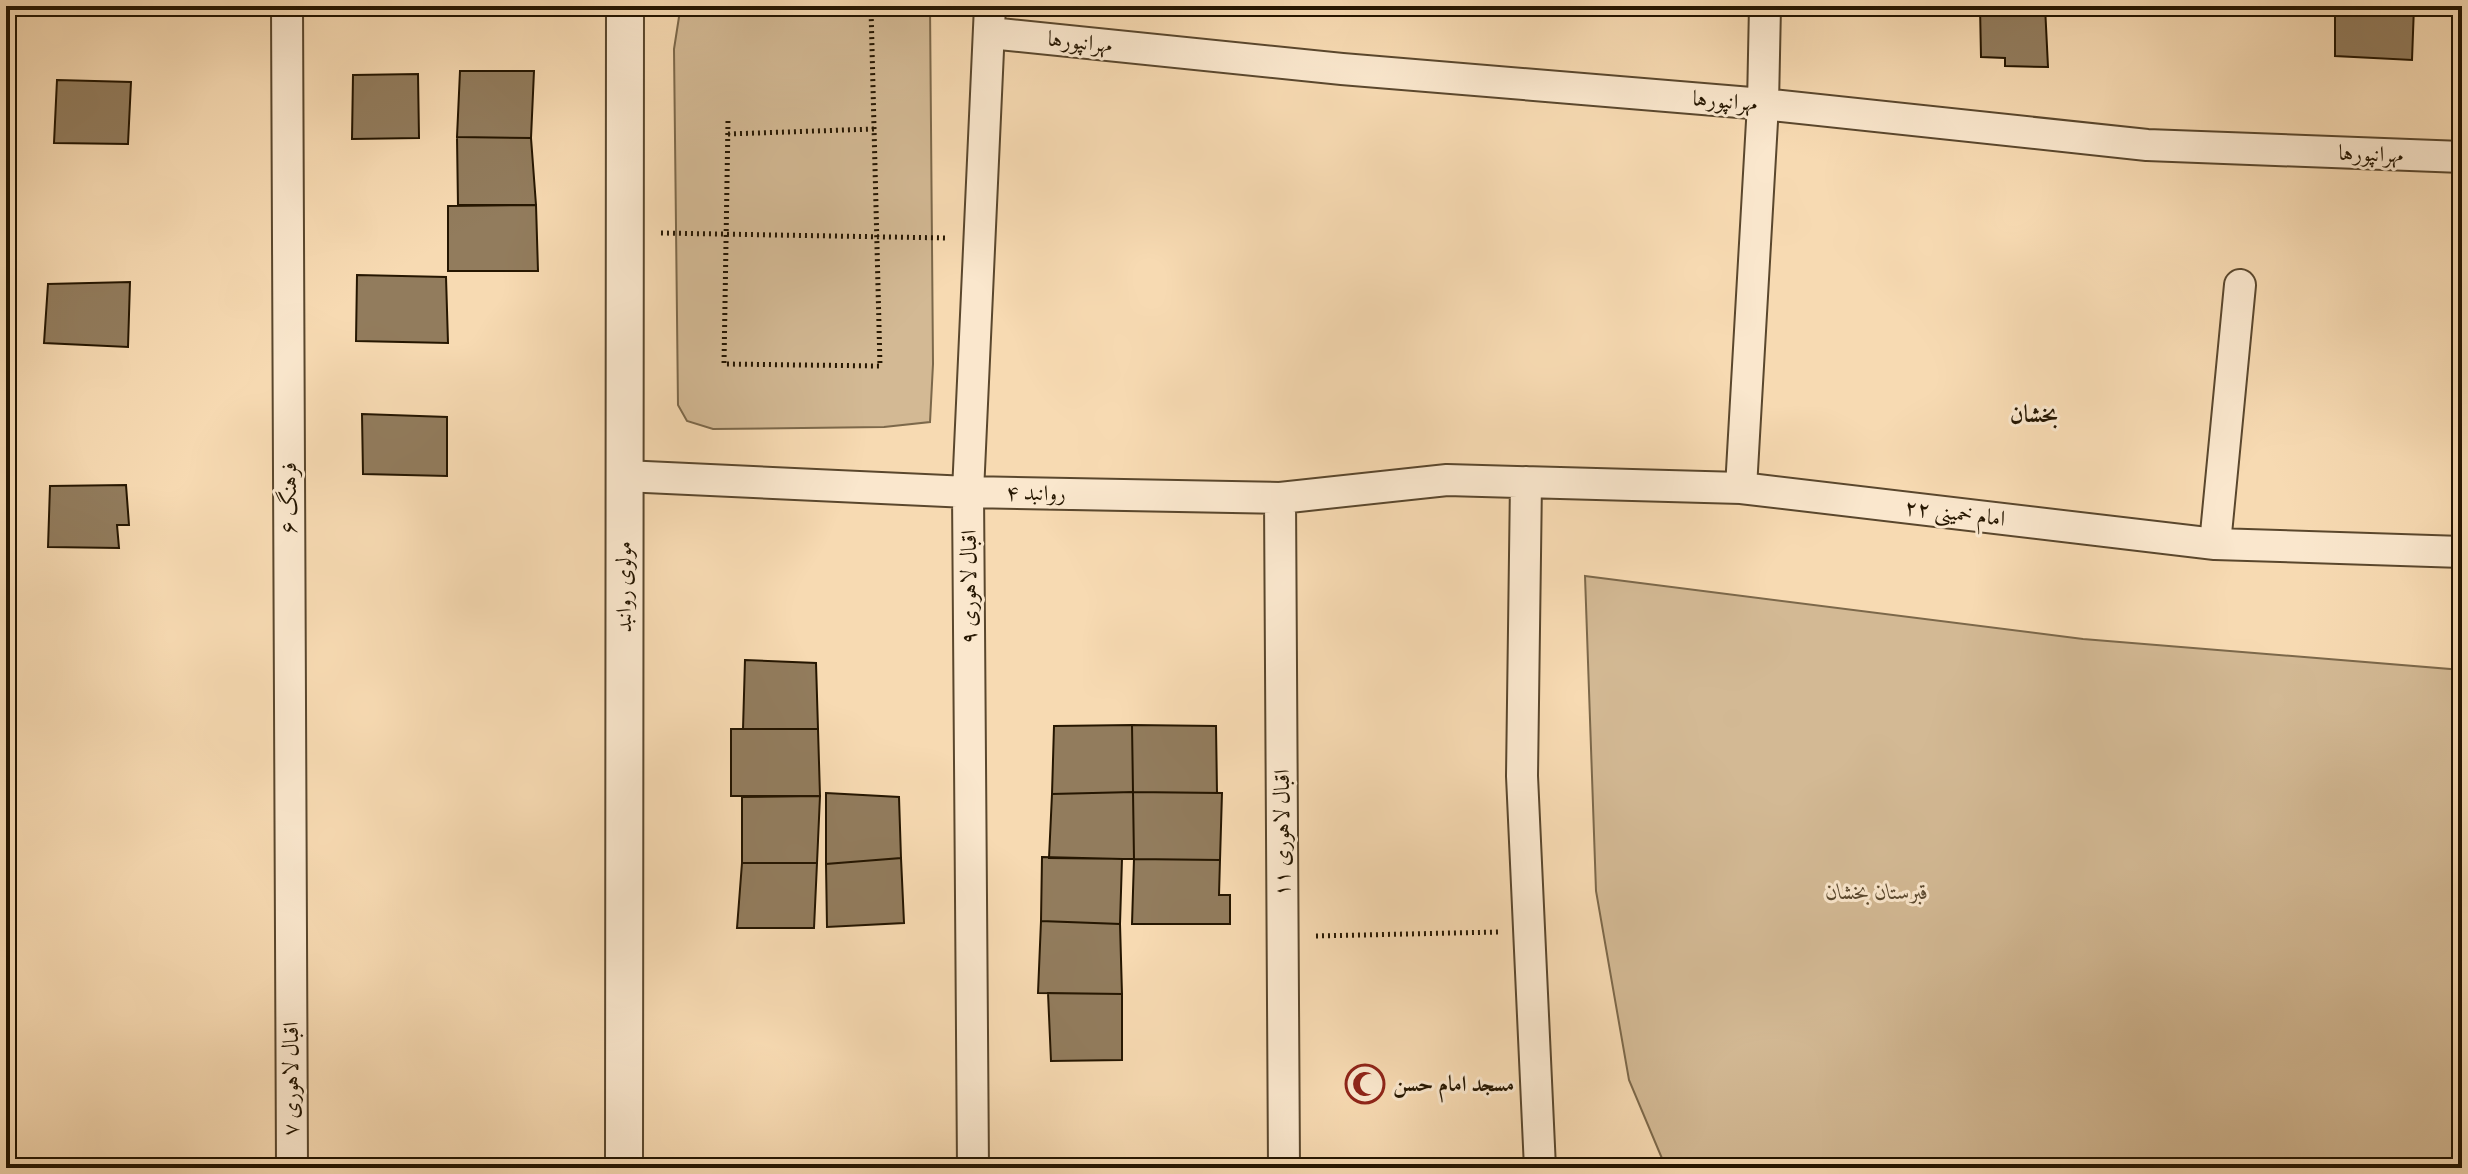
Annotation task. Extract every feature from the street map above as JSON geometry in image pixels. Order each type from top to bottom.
[{"type":"street","name":"فرهنگ ۶","points":[[287,6],[291,989]]},
{"type":"street","name":"مولوی روانبد","points":[[624,1168],[625,6]]},
{"type":"street","points":[[1741,488],[1763,104],[1765,6]]},
{"type":"street","name":"مهرانپورها","points":[[990,20],[1342,69],[1763,104],[2147,145],[2462,157]]},
{"type":"street","name":"اقبال لاهوری ۹","points":[[973,1168],[968,492],[990,20]]},
{"type":"street","points":[[2215,544],[2240,285]]},
{"type":"street","name":"روانبد ۴","points":[[624,476],[968,492],[1280,498],[1447,480]]},
{"type":"street","name":"امام خمینی ۲۲","points":[[1447,480],[1741,488],[2215,544],[2462,552]]},
{"type":"street","points":[[1526,482],[1522,776],[1540,1168]]},
{"type":"street","name":"اقبال لاهوری ۱۱","points":[[1280,498],[1284,1168]]},
{"type":"street","name":"اقبال لاهوری ۷","points":[[291,989],[292,1168]]},
{"type":"path","points":[[728,121],[724,364],[880,366],[871,8]]},
{"type":"path","points":[[728,134],[874,129]]},
{"type":"path","points":[[624,232],[980,238]]},
{"type":"path","points":[[1283,937],[1531,931]]},
{"type":"green space","points":[[725,6],[930,6],[933,364],[930,422],[884,427],[713,429],[687,421],[678,405],[674,49],[679,17],[685,9]]},
{"type":"green space","name":"قبرستان بخشان","points":[[1585,576],[2083,639],[2462,670],[2462,1168],[1666,1168],[1629,1080],[1596,891]]},
{"type":"building","points":[[366,6],[429,6],[428,10]]},
{"type":"building","points":[[1980,6],[2045,6],[2048,67],[2005,66],[2005,58],[1981,57]]},
{"type":"building","points":[[2335,6],[2414,6],[2412,60],[2335,56]]},
{"type":"building","points":[[460,71],[534,71],[531,138],[457,137]]},
{"type":"building","points":[[418,74],[419,138],[352,139],[353,75]]},
{"type":"building","points":[[57,80],[131,82],[128,144],[54,143]]},
{"type":"building","points":[[457,137],[531,138],[536,205],[458,205]]},
{"type":"building","points":[[536,205],[538,271],[448,271],[448,206]]},
{"type":"building","points":[[357,275],[446,277],[448,343],[356,341]]},
{"type":"building","points":[[130,282],[128,347],[44,343],[48,284]]},
{"type":"building","points":[[362,414],[447,417],[447,476],[363,474]]},
{"type":"building","points":[[126,485],[129,525],[117,525],[119,548],[48,547],[50,486]]},
{"type":"building","points":[[745,660],[816,663],[818,729],[743,729]]},
{"type":"building","points":[[1132,725],[1133,792],[1052,794],[1054,726]]},
{"type":"building","points":[[1132,725],[1216,726],[1217,793],[1133,792]]},
{"type":"building","points":[[731,729],[818,729],[820,796],[731,796]]},
{"type":"building","points":[[1133,792],[1134,859],[1049,858],[1052,794]]},
{"type":"building","points":[[1133,792],[1222,793],[1220,860],[1134,859]]},
{"type":"building","points":[[826,793],[899,797],[901,858],[826,864]]},
{"type":"building","points":[[820,796],[817,863],[742,863],[742,797]]},
{"type":"building","points":[[1042,857],[1122,859],[1120,924],[1041,921]]},
{"type":"building","points":[[901,858],[904,923],[827,927],[826,864]]},
{"type":"building","points":[[1134,859],[1220,860],[1219,895],[1230,895],[1230,924],[1132,924]]},
{"type":"building","points":[[742,863],[817,863],[814,928],[737,928]]},
{"type":"building","points":[[1041,921],[1120,924],[1122,994],[1038,993]]},
{"type":"building","points":[[1048,993],[1122,994],[1122,1060],[1051,1061]]},
{"type":"place","name":"مسجد امام حسن","points":[[1365,1084]]},
{"type":"district","name":"بخشان","points":[[2034,414]]}]
